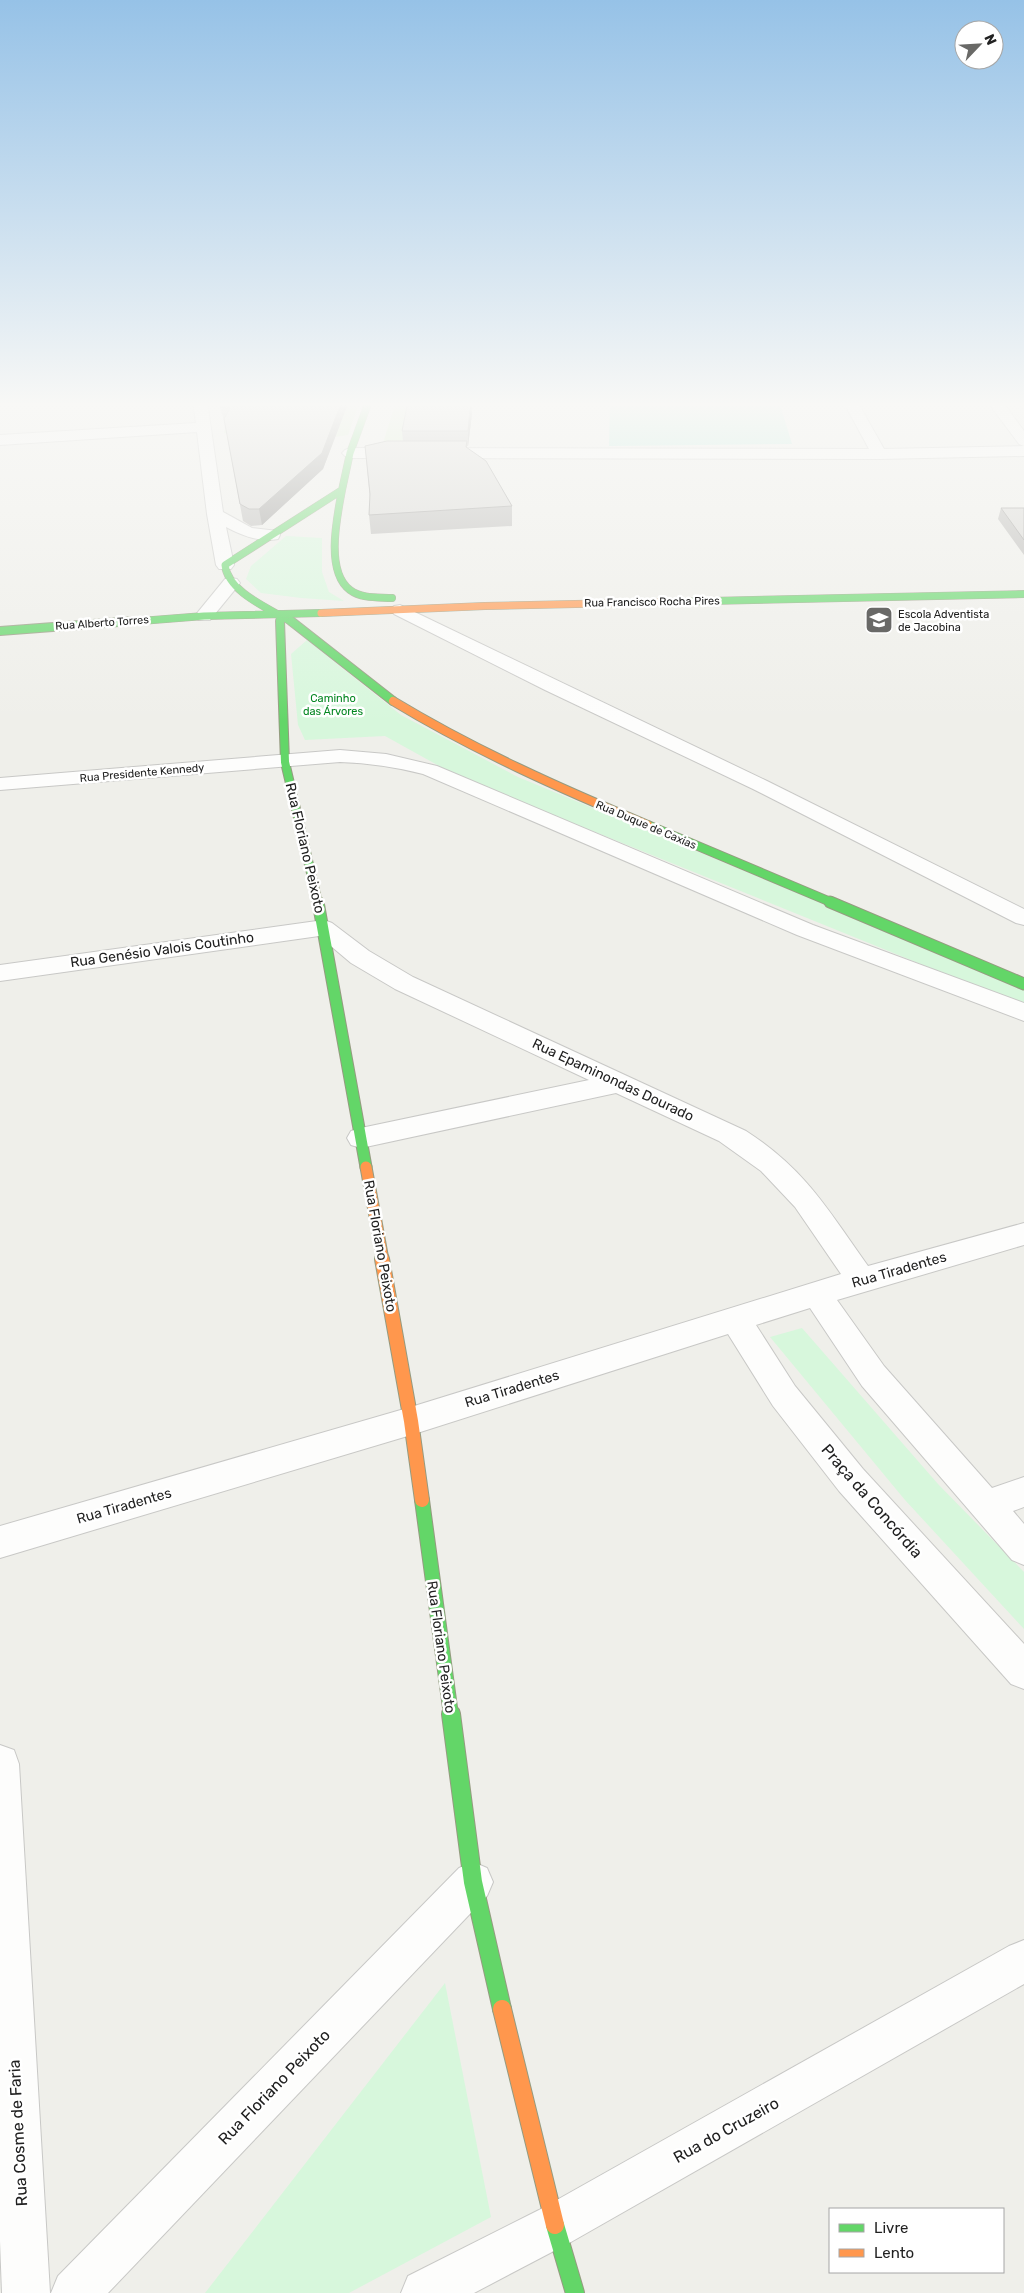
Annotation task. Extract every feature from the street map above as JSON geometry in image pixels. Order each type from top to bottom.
[{"type":"street","points":[[214,508],[226,574],[231,583],[246,596],[280,614]]},
{"type":"street","points":[[225,566],[315,508]]},
{"type":"street","points":[[339,508],[335,532],[338,577],[344,586],[357,593],[380,597],[485,606]]},
{"type":"street","points":[[215,514],[248,532],[272,536]]},
{"type":"street","points":[[204,616],[231,583]]},
{"type":"street","name":"Rua Francisco Rocha Pires","points":[[204,616],[485,606],[1024,594]]},
{"type":"street","points":[[400,610],[552,686],[760,784],[1024,918]]},
{"type":"street","name":"Rua Duque de Caxias","points":[[280,614],[399,706],[436,727],[569,792],[1024,984]]},
{"type":"street","name":"Rua Floriano Peixoto","points":[[280,614],[285,762],[324,928],[410,1421],[473,1882],[502,2014],[555,2226],[575,2293]]},
{"type":"street","name":"Rua Alberto Torres","points":[[0,631],[204,616]]},
{"type":"street","points":[[285,762],[340,756],[372,757],[400,761],[430,770],[805,930],[1024,1012]]},
{"type":"street","name":"Rua Presidente Kennedy","points":[[0,784],[285,762]]},
{"type":"street","name":"Rua Genésio Valois Coutinho","points":[[0,973],[324,928]]},
{"type":"street","name":"Rua Epaminondas Dourado","points":[[324,928],[360,957],[404,983],[729,1134],[759,1153],[784,1175],[803,1196],[861,1280]]},
{"type":"street","points":[[361,1138],[617,1083]]},
{"type":"street","name":"Rua Tiradentes","points":[[0,1542],[410,1421],[861,1280],[1024,1234]]},
{"type":"street","points":[[817,1295],[873,1376],[1024,1549]]},
{"type":"street","name":"Praça da Concórdia","points":[[735,1319],[784,1396],[851,1480],[1018,1653]]},
{"type":"street","points":[[986,1504],[1024,1492]]},
{"type":"street","name":"Rua Cosme de Faria","points":[[0,1764],[26,2293]]},
{"type":"street","name":"Rua Floriano Peixoto","points":[[75,2293],[473,1882]]},
{"type":"street","name":"Rua do Cruzeiro","points":[[425,2293],[555,2226],[1024,1961]]},
{"type":"green space","points":[[286,536],[322,538],[322,572],[329,592],[344,601],[261,593],[246,579],[251,566]]},
{"type":"green space","name":"Caminho das Árvores","points":[[307,640],[401,715],[518,777],[1024,987],[1024,1006],[459,777],[385,736],[305,740],[298,725],[291,654]]},
{"type":"green space","points":[[802,1328],[938,1484],[1024,1572],[1024,1629],[905,1500],[770,1337]]},
{"type":"green space","points":[[445,1983],[491,2217],[349,2293],[205,2293]]},
{"type":"building","points":[[369,508],[480,508],[369,515]]},
{"type":"building","points":[[1001,508],[1024,508],[1024,540]]},
{"type":"traffic: fast","points":[[314,508],[225,565],[226,574],[237,589],[292,622],[393,701]]},
{"type":"traffic: fast","points":[[339,508],[335,558],[342,582],[355,593],[370,597],[392,598]]},
{"type":"traffic: fast","points":[[665,602],[1024,594]]},
{"type":"traffic: fast","points":[[0,631],[204,616],[321,613]]},
{"type":"traffic: fast","points":[[280,614],[285,762],[324,928],[366,1167]]},
{"type":"traffic: fast","points":[[648,825],[1024,984]]},
{"type":"traffic: fast","points":[[422,1500],[473,1882],[502,2009]]},
{"type":"traffic: fast","points":[[555,2225],[575,2293]]},
{"type":"traffic: slow","points":[[321,613],[485,606],[665,602]]},
{"type":"traffic: slow","points":[[393,701],[436,727],[569,792],[648,825]]},
{"type":"traffic: slow","points":[[366,1167],[411,1421],[422,1500]]},
{"type":"traffic: slow","points":[[502,2009],[555,2225]]},
{"type":"place","name":"Escola Adventista de Jacobina","points":[[879,620]]}]
